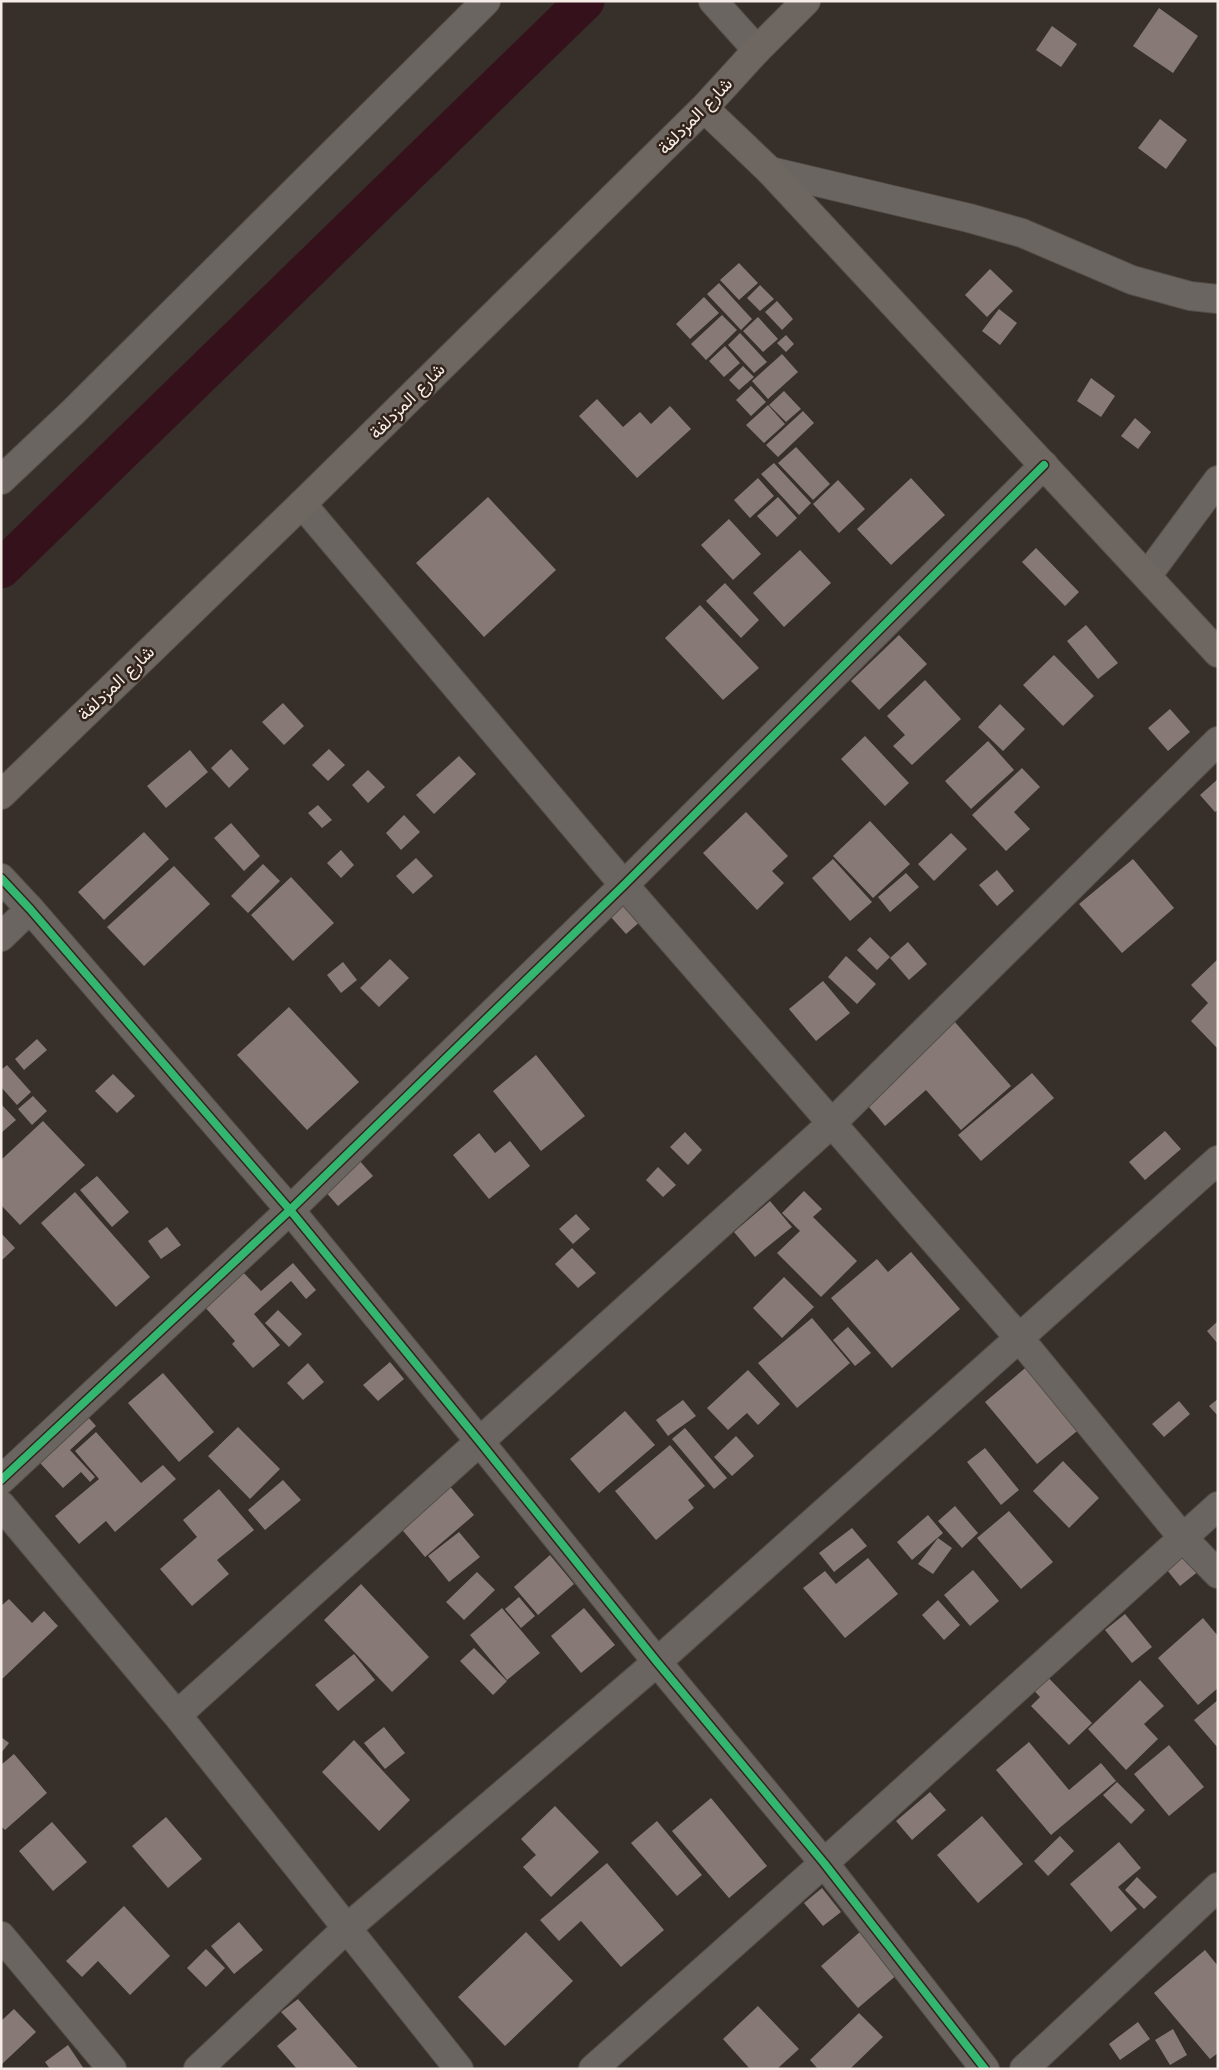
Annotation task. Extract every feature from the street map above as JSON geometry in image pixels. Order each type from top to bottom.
[{"type":"street","points":[[1,480],[80,405],[486,1]]},
{"type":"street","points":[[713,1],[757,50]]},
{"type":"street","name":"شارع المزدلفة","points":[[1,795],[302,504],[704,108],[757,50],[806,1]]},
{"type":"street","points":[[704,108],[770,171],[1218,653]]},
{"type":"street","points":[[770,171],[969,218],[1022,233],[1132,280],[1190,296],[1218,299]]},
{"type":"street","points":[[1,1480],[290,1210],[624,885],[1044,465]]},
{"type":"street","points":[[1147,576],[1218,480]]},
{"type":"street","points":[[302,504],[624,885],[1020,1339],[1183,1538],[1218,1574]]},
{"type":"street","points":[[176,1715],[832,1124],[1218,741]]},
{"type":"street","points":[[1,878],[30,909],[290,1210],[657,1662],[824,1863],[986,2069]]},
{"type":"street","points":[[1,937],[30,909]]},
{"type":"street","points":[[198,2069],[346,1929],[657,1662],[1218,1160]]},
{"type":"street","points":[[1,1505],[176,1715],[459,2069]]},
{"type":"street","points":[[594,2069],[1218,1506]]},
{"type":"street","points":[[1024,2069],[1218,1887]]},
{"type":"street","points":[[1,1936],[112,2069]]},
{"type":"building","points":[[1159,8],[1198,36],[1173,73],[1133,46]]},
{"type":"building","points":[[1052,26],[1077,44],[1061,67],[1036,50]]},
{"type":"building","points":[[1160,119],[1187,140],[1166,169],[1138,148]]},
{"type":"building","points":[[739,263],[758,283],[739,300],[720,280]]},
{"type":"building","points":[[990,269],[1013,291],[987,317],[965,295]]},
{"type":"building","points":[[719,283],[752,319],[741,330],[707,294]]},
{"type":"building","points":[[760,285],[774,299],[760,311],[747,298]]},
{"type":"building","points":[[704,297],[719,313],[690,339],[676,324]]},
{"type":"building","points":[[777,301],[793,319],[782,330],[765,312]]},
{"type":"building","points":[[999,309],[1017,323],[1000,345],[982,331]]},
{"type":"building","points":[[722,315],[737,330],[706,360],[691,344]]},
{"type":"building","points":[[758,317],[778,339],[763,352],[743,331]]},
{"type":"building","points":[[740,333],[767,362],[754,373],[728,345]]},
{"type":"building","points":[[786,335],[794,344],[786,352],[777,343]]},
{"type":"building","points":[[725,346],[740,363],[724,377],[709,361]]},
{"type":"building","points":[[782,354],[798,372],[768,399],[752,381]]},
{"type":"building","points":[[743,366],[754,377],[739,390],[729,380]]},
{"type":"building","points":[[1091,378],[1115,396],[1101,417],[1077,401]]},
{"type":"building","points":[[751,386],[766,402],[751,416],[736,400]]},
{"type":"building","points":[[784,391],[801,409],[786,422],[769,405]]},
{"type":"building","points":[[597,399],[623,427],[640,412],[651,424],[670,406],[691,429],[637,478],[579,416]]},
{"type":"building","points":[[768,405],[785,424],[764,443],[746,425]]},
{"type":"building","points":[[803,411],[814,423],[778,457],[766,445]]},
{"type":"building","points":[[1135,418],[1151,432],[1138,449],[1121,436]]},
{"type":"building","points":[[796,447],[830,484],[813,500],[778,463]]},
{"type":"building","points":[[774,463],[811,503],[799,515],[761,474]]},
{"type":"building","points":[[758,478],[774,496],[750,518],[734,500]]},
{"type":"building","points":[[911,478],[945,515],[891,565],[857,529]]},
{"type":"building","points":[[838,480],[865,509],[839,533],[813,504]]},
{"type":"building","points":[[488,497],[556,570],[484,637],[416,563]]},
{"type":"building","points":[[778,497],[797,518],[777,537],[757,516]]},
{"type":"building","points":[[729,519],[761,554],[733,580],[701,545]]},
{"type":"building","points":[[1036,548],[1079,592],[1065,606],[1022,562]]},
{"type":"building","points":[[800,550],[831,583],[784,627],[753,593]]},
{"type":"building","points":[[725,583],[759,620],[741,638],[706,601]]},
{"type":"building","points":[[700,605],[759,668],[723,700],[665,638]]},
{"type":"building","points":[[1086,625],[1118,663],[1098,679],[1067,641]]},
{"type":"building","points":[[899,635],[927,664],[879,710],[851,681]]},
{"type":"building","points":[[1054,655],[1094,696],[1063,726],[1023,685]]},
{"type":"building","points":[[925,680],[961,719],[912,765],[893,746],[905,735],[887,716]]},
{"type":"building","points":[[283,703],[304,726],[284,745],[262,722]]},
{"type":"building","points":[[1000,704],[1025,729],[1003,751],[978,727]]},
{"type":"building","points":[[1170,709],[1190,732],[1168,751],[1148,728]]},
{"type":"building","points":[[865,736],[909,783],[885,806],[841,759]]},
{"type":"building","points":[[988,741],[1014,770],[971,809],[945,781]]},
{"type":"building","points":[[231,749],[249,769],[229,788],[211,768]]},
{"type":"building","points":[[329,749],[345,765],[328,781],[312,765]]},
{"type":"building","points":[[190,750],[208,772],[166,808],[147,786]]},
{"type":"building","points":[[459,756],[476,774],[434,814],[416,795]]},
{"type":"building","points":[[1022,768],[1040,787],[1014,812],[1030,829],[1006,851],[972,815]]},
{"type":"building","points":[[368,770],[385,787],[368,803],[352,785]]},
{"type":"building","points":[[1218,779],[1218,810],[1215,812],[1200,795]]},
{"type":"building","points":[[318,805],[332,820],[322,828],[308,813]]},
{"type":"building","points":[[746,812],[788,856],[772,871],[784,883],[757,910],[703,853]]},
{"type":"building","points":[[404,815],[420,832],[401,850],[386,833]]},
{"type":"building","points":[[870,821],[910,864],[873,898],[833,856]]},
{"type":"building","points":[[231,823],[260,856],[244,871],[214,838]]},
{"type":"building","points":[[144,832],[169,859],[104,920],[78,892]]},
{"type":"building","points":[[951,833],[967,849],[934,881],[918,864]]},
{"type":"building","points":[[341,850],[354,865],[341,878],[327,863]]},
{"type":"building","points":[[416,858],[433,876],[413,894],[396,876]]},
{"type":"building","points":[[833,859],[872,902],[850,921],[812,878]]},
{"type":"building","points":[[1133,859],[1174,908],[1122,953],[1079,904]]},
{"type":"building","points":[[263,864],[280,881],[248,913],[231,896]]},
{"type":"building","points":[[174,866],[210,904],[144,966],[107,927]]},
{"type":"building","points":[[997,870],[1014,891],[997,906],[979,885]]},
{"type":"building","points":[[906,873],[919,887],[890,912],[878,897]]},
{"type":"building","points":[[291,877],[334,923],[293,961],[251,915]]},
{"type":"building","points":[[627,901],[642,920],[626,934],[610,916]]},
{"type":"building","points":[[870,937],[890,957],[877,970],[857,950]]},
{"type":"building","points":[[908,942],[927,964],[909,980],[890,958]]},
{"type":"building","points":[[846,956],[876,984],[857,1004],[828,977]]},
{"type":"building","points":[[390,959],[409,978],[379,1007],[360,988]]},
{"type":"building","points":[[1218,959],[1218,1049],[1191,1021],[1208,1003],[1191,985]]},
{"type":"building","points":[[343,962],[357,980],[341,993],[327,975]]},
{"type":"building","points":[[823,981],[850,1013],[816,1041],[789,1009]]},
{"type":"building","points":[[289,1007],[359,1082],[307,1130],[237,1055]]},
{"type":"building","points":[[954,1021],[1011,1086],[961,1130],[926,1090],[885,1126],[863,1100]]},
{"type":"building","points":[[37,1039],[47,1050],[24,1070],[15,1059]]},
{"type":"building","points":[[536,1055],[585,1116],[541,1151],[493,1091]]},
{"type":"building","points":[[7,1065],[31,1092],[17,1105],[1,1087],[1,1070]]},
{"type":"building","points":[[1032,1073],[1054,1098],[981,1161],[958,1135]]},
{"type":"building","points":[[113,1074],[135,1096],[117,1113],[95,1091]]},
{"type":"building","points":[[33,1096],[47,1111],[32,1125],[18,1109]]},
{"type":"building","points":[[1,1104],[16,1120],[1,1133]]},
{"type":"building","points":[[43,1121],[85,1165],[20,1225],[1,1205],[1,1160]]},
{"type":"building","points":[[1165,1131],[1181,1149],[1145,1180],[1129,1162]]},
{"type":"building","points":[[685,1132],[702,1150],[688,1165],[670,1147]]},
{"type":"building","points":[[479,1133],[495,1153],[510,1141],[530,1166],[489,1199],[453,1155]]},
{"type":"building","points":[[352,1152],[373,1176],[338,1206],[317,1182]]},
{"type":"building","points":[[658,1167],[676,1185],[663,1197],[646,1180]]},
{"type":"building","points":[[97,1176],[129,1212],[112,1227],[80,1190]]},
{"type":"building","points":[[804,1191],[822,1209],[813,1217],[857,1261],[821,1297],[777,1253],[800,1231],[782,1213]]},
{"type":"building","points":[[75,1192],[150,1277],[116,1307],[41,1223]]},
{"type":"building","points":[[770,1201],[792,1227],[755,1257],[734,1232]]},
{"type":"building","points":[[576,1214],[590,1229],[573,1244],[559,1229]]},
{"type":"building","points":[[167,1227],[181,1245],[161,1259],[148,1241]]},
{"type":"building","points":[[1,1233],[15,1248],[1,1261]]},
{"type":"building","points":[[572,1248],[596,1273],[578,1288],[555,1264]]},
{"type":"building","points":[[911,1252],[960,1309],[892,1368],[831,1298],[877,1259],[888,1272]]},
{"type":"building","points":[[293,1263],[316,1290],[306,1299],[291,1281],[254,1314],[280,1345],[253,1368],[232,1344],[235,1341],[204,1306],[243,1272],[261,1291]]},
{"type":"building","points":[[784,1277],[814,1307],[782,1338],[753,1308]]},
{"type":"building","points":[[278,1310],[302,1334],[289,1347],[265,1323]]},
{"type":"building","points":[[812,1318],[850,1363],[797,1408],[758,1363]]},
{"type":"building","points":[[1218,1321],[1218,1344],[1207,1331]]},
{"type":"building","points":[[848,1327],[871,1353],[855,1366],[833,1340]]},
{"type":"building","points":[[390,1362],[404,1379],[378,1401],[363,1385]]},
{"type":"building","points":[[308,1363],[324,1382],[303,1400],[287,1383]]},
{"type":"building","points":[[1030,1364],[1082,1427],[1037,1464],[985,1402]]},
{"type":"building","points":[[748,1370],[780,1404],[758,1425],[747,1413],[728,1430],[707,1408]]},
{"type":"building","points":[[163,1373],[214,1432],[179,1462],[128,1403]]},
{"type":"building","points":[[1218,1399],[1218,1416],[1209,1406]]},
{"type":"building","points":[[683,1400],[696,1416],[668,1436],[656,1420]]},
{"type":"building","points":[[1179,1401],[1190,1414],[1164,1437],[1152,1424]]},
{"type":"building","points":[[79,1407],[96,1426],[70,1450],[95,1477],[90,1482],[81,1472],[63,1488],[30,1452]]},
{"type":"building","points":[[625,1411],[655,1445],[599,1493],[570,1459]]},
{"type":"building","points":[[238,1427],[280,1469],[250,1499],[208,1456]]},
{"type":"building","points":[[685,1428],[727,1478],[714,1489],[672,1439]]},
{"type":"building","points":[[96,1432],[141,1483],[163,1465],[176,1479],[115,1532],[106,1521],[79,1544],[55,1516],[99,1479],[75,1451]]},
{"type":"building","points":[[736,1436],[754,1456],[732,1476],[714,1457]]},
{"type":"building","points":[[670,1445],[705,1486],[688,1500],[694,1508],[656,1540],[615,1491]]},
{"type":"building","points":[[985,1448],[1019,1490],[1001,1505],[967,1462]]},
{"type":"building","points":[[1063,1461],[1099,1498],[1069,1528],[1033,1491]]},
{"type":"building","points":[[283,1480],[301,1500],[265,1530],[248,1510]]},
{"type":"building","points":[[448,1484],[474,1515],[425,1557],[399,1526]]},
{"type":"building","points":[[219,1489],[254,1530],[217,1560],[229,1574],[192,1606],[160,1569],[197,1537],[183,1520]]},
{"type":"building","points":[[955,1506],[978,1533],[962,1548],[938,1521]]},
{"type":"building","points":[[1009,1511],[1053,1562],[1021,1589],[977,1538]]},
{"type":"building","points":[[928,1515],[943,1533],[912,1560],[897,1542]]},
{"type":"building","points":[[852,1528],[867,1546],[834,1572],[819,1553]]},
{"type":"building","points":[[459,1532],[480,1557],[449,1582],[428,1556]]},
{"type":"building","points":[[938,1538],[952,1548],[933,1574],[918,1564]]},
{"type":"building","points":[[1187,1554],[1200,1570],[1180,1586],[1167,1570]]},
{"type":"building","points":[[550,1555],[574,1584],[538,1615],[514,1587]]},
{"type":"building","points":[[868,1558],[898,1594],[845,1638],[803,1588],[825,1571],[836,1584]]},
{"type":"building","points":[[973,1570],[999,1601],[970,1626],[944,1595]]},
{"type":"building","points":[[477,1572],[495,1590],[464,1620],[446,1602]]},
{"type":"building","points":[[361,1584],[429,1657],[392,1692],[324,1620]]},
{"type":"building","points":[[519,1597],[535,1616],[521,1628],[505,1609]]},
{"type":"building","points":[[9,1599],[32,1623],[44,1611],[58,1626],[1,1680],[1,1606]]},
{"type":"building","points":[[938,1600],[960,1625],[944,1640],[922,1615]]},
{"type":"building","points":[[502,1608],[540,1653],[507,1680],[470,1635]]},
{"type":"building","points":[[584,1608],[615,1645],[581,1673],[551,1636]]},
{"type":"building","points":[[1125,1614],[1152,1647],[1132,1663],[1105,1630]]},
{"type":"building","points":[[1203,1618],[1218,1636],[1218,1688],[1198,1705],[1158,1658]]},
{"type":"building","points":[[474,1648],[507,1681],[493,1695],[460,1661]]},
{"type":"building","points":[[354,1654],[375,1680],[338,1711],[315,1685]]},
{"type":"building","points":[[1041,1670],[1092,1723],[1069,1745],[1031,1706],[1040,1697],[1027,1683]]},
{"type":"building","points":[[1140,1680],[1164,1706],[1144,1724],[1158,1739],[1126,1770],[1088,1729]]},
{"type":"building","points":[[1218,1700],[1218,1748],[1194,1720]]},
{"type":"building","points":[[384,1727],[405,1753],[385,1769],[364,1743]]},
{"type":"building","points":[[1,1737],[9,1743],[1,1753]]},
{"type":"building","points":[[354,1740],[410,1800],[379,1831],[322,1772]]},
{"type":"building","points":[[1029,1742],[1069,1790],[1101,1763],[1116,1781],[1051,1835],[996,1770]]},
{"type":"building","points":[[1169,1745],[1204,1787],[1169,1816],[1134,1774]]},
{"type":"building","points":[[14,1754],[47,1793],[5,1830],[1,1826],[1,1765]]},
{"type":"building","points":[[1117,1782],[1145,1810],[1131,1824],[1103,1795]]},
{"type":"building","points":[[930,1792],[946,1810],[912,1840],[896,1821]]},
{"type":"building","points":[[711,1798],[767,1866],[729,1898],[672,1831]]},
{"type":"building","points":[[555,1806],[599,1852],[551,1897],[523,1867],[536,1855],[521,1839]]},
{"type":"building","points":[[982,1816],[1023,1864],[978,1903],[937,1855]]},
{"type":"building","points":[[166,1817],[202,1859],[168,1888],[132,1846]]},
{"type":"building","points":[[657,1821],[702,1875],[677,1896],[631,1843]]},
{"type":"building","points":[[52,1822],[87,1862],[53,1891],[19,1851]]},
{"type":"building","points":[[1060,1836],[1074,1851],[1048,1876],[1034,1861]]},
{"type":"building","points":[[1119,1842],[1141,1868],[1118,1887],[1137,1909],[1111,1932],[1070,1884]]},
{"type":"building","points":[[607,1863],[664,1930],[621,1967],[581,1921],[559,1941],[540,1920]]},
{"type":"building","points":[[1137,1877],[1157,1897],[1144,1909],[1125,1890]]},
{"type":"building","points":[[822,1888],[841,1912],[823,1926],[804,1903]]},
{"type":"building","points":[[124,1906],[170,1956],[130,1995],[98,1961],[82,1977],[66,1961]]},
{"type":"building","points":[[239,1922],[263,1950],[234,1974],[211,1946]]},
{"type":"building","points":[[861,1931],[898,1974],[858,2008],[821,1966]]},
{"type":"building","points":[[526,1932],[573,1981],[505,2046],[458,1997]]},
{"type":"building","points":[[206,1949],[225,1968],[206,1987],[187,1968]]},
{"type":"building","points":[[1205,1950],[1218,1966],[1218,2053],[1210,2059],[1154,1993]]},
{"type":"building","points":[[298,1999],[359,2069],[297,2069],[277,2046],[297,2029],[281,2012]]},
{"type":"building","points":[[758,2006],[799,2049],[777,2069],[750,2069],[723,2039]]},
{"type":"building","points":[[14,2009],[36,2032],[1,2065],[1,2021]]},
{"type":"building","points":[[859,2013],[883,2037],[850,2069],[818,2069],[810,2060]]},
{"type":"building","points":[[1138,2022],[1150,2039],[1120,2060],[1109,2044]]},
{"type":"building","points":[[1173,2029],[1187,2055],[1170,2065],[1155,2040]]},
{"type":"building","points":[[68,2045],[84,2069],[50,2069],[45,2062]]},
{"type":"waterway","points":[[1,569],[585,1]]},
{"type":"cycle path","points":[[1,1480],[290,1210],[624,885],[1044,465]]},
{"type":"cycle path","points":[[1,878],[30,909],[290,1210],[657,1662],[824,1863],[985,2069]]}]
